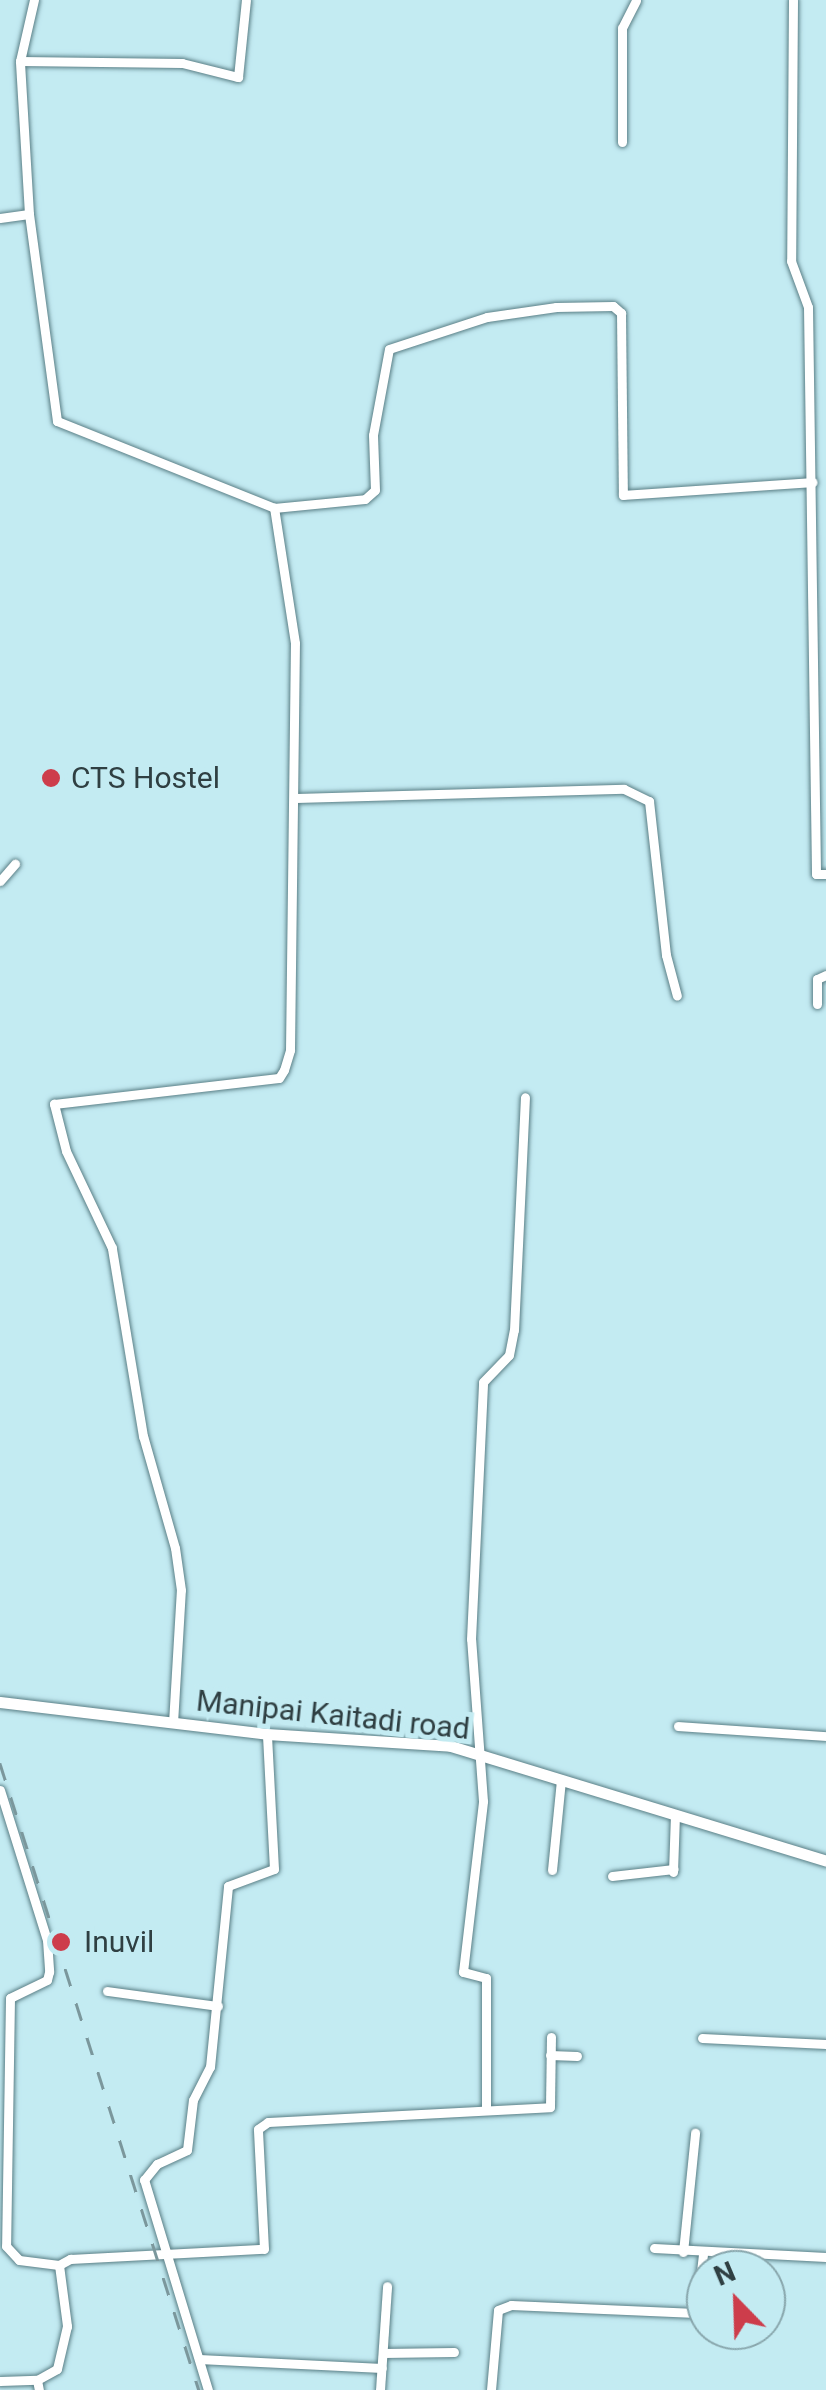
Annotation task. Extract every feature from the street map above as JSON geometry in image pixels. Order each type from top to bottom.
[{"type":"main road","name":"Manipai Kaitadi road","points":[[0,1702],[267,1734],[451,1746],[825,1861]]},
{"type":"street","points":[[34,0],[20,61],[29,214],[56,421],[274,508],[365,499],[374,490],[373,434],[389,349],[486,317],[614,306],[621,313],[622,495],[813,482]]},
{"type":"street","points":[[20,61],[182,63],[238,77],[246,0]]},
{"type":"street","points":[[622,142],[622,28],[636,0]]},
{"type":"street","points":[[793,0],[791,261],[808,307],[816,874],[826,874]]},
{"type":"street","points":[[0,218],[29,214]]},
{"type":"street","points":[[173,1723],[181,1590],[175,1548],[143,1436],[112,1248],[66,1151],[54,1104],[278,1078],[290,1050],[295,643],[274,508]]},
{"type":"street","points":[[296,798],[624,789],[650,801],[666,955],[677,996]]},
{"type":"street","points":[[0,881],[16,864]]},
{"type":"street","points":[[817,1004],[817,979],[826,974]]},
{"type":"street","points":[[486,2110],[486,1978],[463,1972],[483,1801],[471,1638],[483,1382],[509,1355],[514,1330],[525,1097]]},
{"type":"street","points":[[678,1726],[826,1736]]},
{"type":"street","points":[[208,2390],[144,2180],[157,2164],[187,2150],[193,2100],[210,2067],[228,1886],[274,1869],[267,1734]]},
{"type":"street","points":[[552,1870],[561,1780]]},
{"type":"street","points":[[0,1790],[46,1940],[50,1972],[47,1980],[10,1998],[6,2246],[19,2260],[59,2265],[164,2252],[264,2249],[258,2129],[268,2122],[550,2107],[551,2037]]},
{"type":"street","points":[[612,1876],[673,1871],[676,1815]]},
{"type":"street","points":[[825,1861],[826,1875]]},
{"type":"street","points":[[107,1992],[218,2006]]},
{"type":"street","points":[[702,2038],[826,2044]]},
{"type":"street","points":[[550,2054],[577,2056]]},
{"type":"street","points":[[683,2252],[695,2133]]},
{"type":"street","points":[[654,2248],[686,2252]]},
{"type":"street","points":[[786,2257],[826,2258]]},
{"type":"street","points":[[0,2381],[38,2385],[56,2369],[67,2326],[59,2265]]},
{"type":"street","points":[[380,2390],[387,2286]]},
{"type":"street","points":[[490,2390],[498,2310],[511,2305],[686,2313]]},
{"type":"street","points":[[382,2353],[454,2352]]},
{"type":"street","points":[[198,2359],[382,2368]]},
{"type":"railway","points":[[0,1763],[199,2390]]},
{"type":"place","name":"CTS Hostel","points":[[51,778]]},
{"type":"place","name":"Inuvil","points":[[61,1942]]}]
